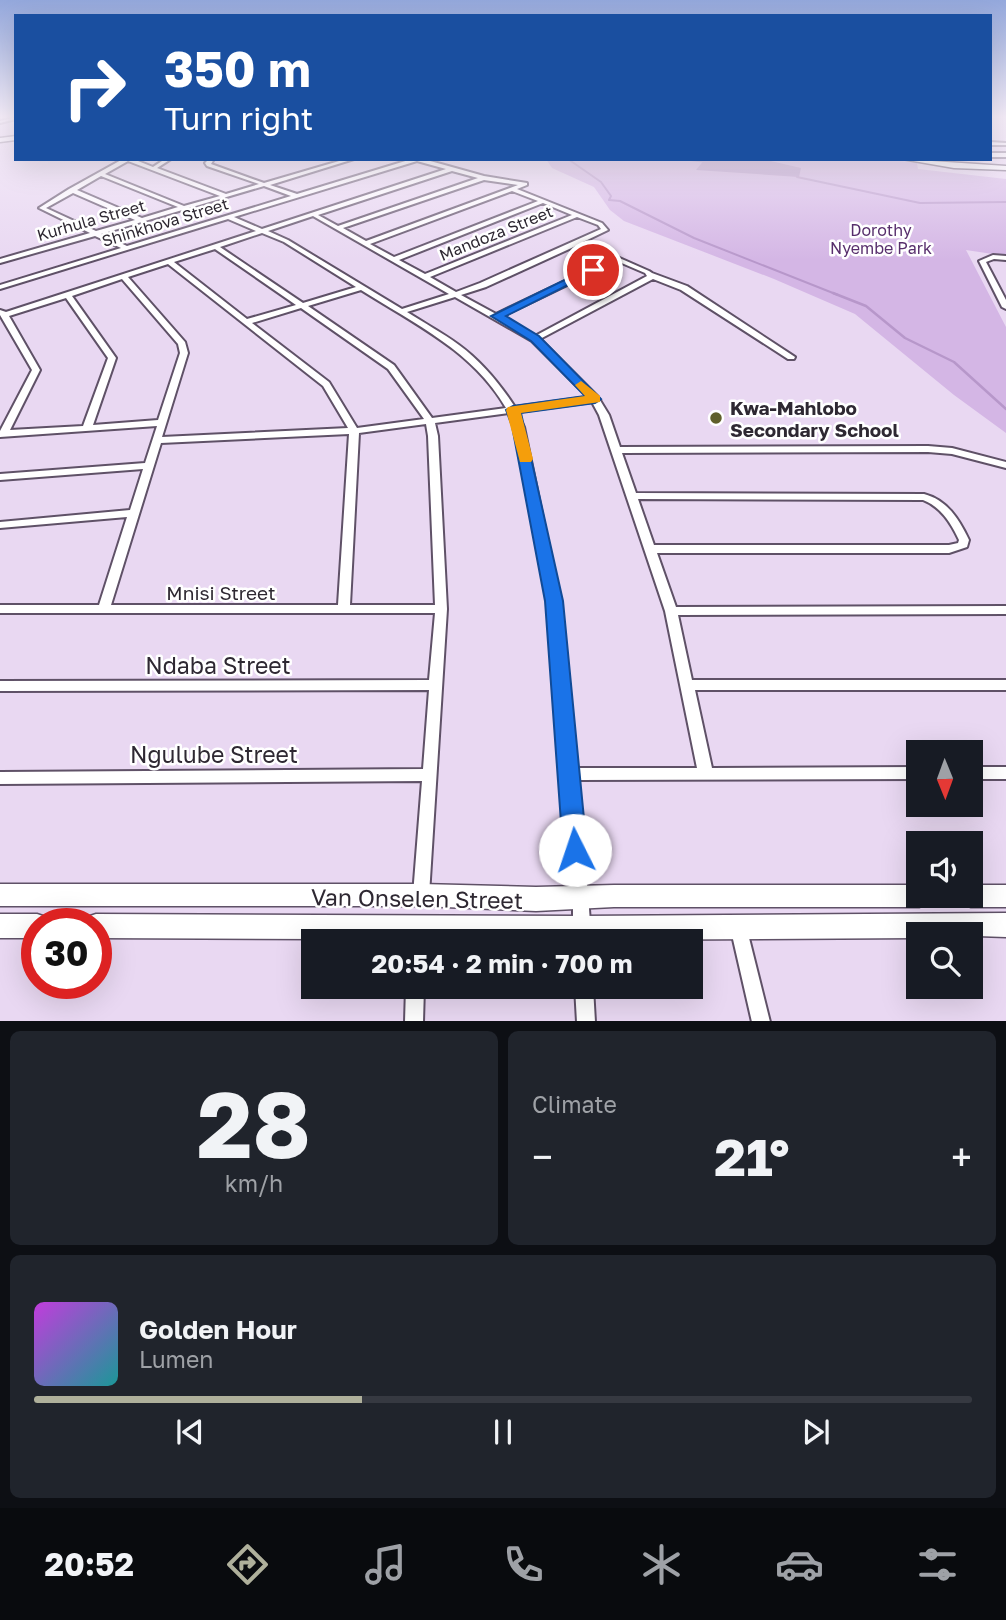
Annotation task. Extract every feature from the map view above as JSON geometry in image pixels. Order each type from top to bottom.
[{"type":"main road","points":[[950,165],[1006,168]]},
{"type":"main road","name":"Van Onselen Street","points":[[0,895],[421,895],[581,900],[614,896],[906,896]]},
{"type":"main road","points":[[983,896],[1006,895]]},
{"type":"main road","name":"Van Onselen Street","points":[[686,929],[738,926],[1006,925]]},
{"type":"main road","points":[[0,926],[21,926]]},
{"type":"main road","name":"Van Onselen Street","points":[[112,926],[301,931]]},
{"type":"street","points":[[117,165],[42,208],[126,248]]},
{"type":"street","points":[[143,165],[226,196]]},
{"type":"street","points":[[153,168],[159,165]]},
{"type":"street","points":[[209,165],[297,196]]},
{"type":"street","name":"Kurhula Street","points":[[0,261],[332,165]]},
{"type":"street","name":"Shinkhova Street","points":[[0,287],[399,165]]},
{"type":"street","points":[[366,243],[513,190],[524,183],[484,178],[437,165]]},
{"type":"street","points":[[2,434],[36,370],[3,313],[452,169]]},
{"type":"street","points":[[100,174],[185,208]]},
{"type":"street","points":[[338,228],[484,178]]},
{"type":"street","points":[[71,190],[141,220]]},
{"type":"street","points":[[401,312],[459,294],[604,231],[605,228],[513,190]]},
{"type":"street","points":[[395,259],[544,201]]},
{"type":"street","points":[[313,214],[535,339],[595,399],[604,415],[671,611],[706,774]]},
{"type":"street","name":"Mandoza Street","points":[[426,276],[576,215]]},
{"type":"street","points":[[229,217],[264,230],[467,355],[513,410],[519,426],[554,601],[582,929]]},
{"type":"street","points":[[580,243],[684,288],[791,357]]},
{"type":"street","points":[[215,246],[391,367],[430,421],[433,436],[441,609],[421,895]]},
{"type":"street","points":[[1006,258],[983,259],[1006,307]]},
{"type":"street","points":[[497,316],[616,259]]},
{"type":"street","points":[[169,261],[326,384],[354,430],[344,610]]},
{"type":"street","points":[[535,339],[646,281],[650,275]]},
{"type":"street","points":[[104,609],[158,440],[184,348],[123,276]]},
{"type":"street","points":[[990,278],[1006,281]]},
{"type":"street","points":[[246,322],[362,288]]},
{"type":"street","points":[[67,294],[112,358],[87,428]]},
{"type":"street","points":[[158,440],[354,430],[595,399]]},
{"type":"street","points":[[2,434],[162,423]]},
{"type":"street","points":[[615,450],[928,449],[1006,465]]},
{"type":"street","points":[[0,477],[150,466]]},
{"type":"street","points":[[631,496],[924,497],[937,501],[943,507],[964,540],[963,545],[949,549],[649,549]]},
{"type":"street","points":[[0,525],[135,513]]},
{"type":"street","name":"Mnisi Street","points":[[0,609],[441,609]]},
{"type":"street","points":[[671,611],[1006,610]]},
{"type":"street","name":"Ndaba Street","points":[[0,686],[436,685]]},
{"type":"street","points":[[687,685],[1006,685]]},
{"type":"street","points":[[569,774],[906,773]]},
{"type":"street","points":[[984,773],[1006,773]]},
{"type":"street","name":"Ngulube Street","points":[[0,778],[428,775]]},
{"type":"street","points":[[738,926],[761,1021]]},
{"type":"street","points":[[414,1021],[415,999]]},
{"type":"street","points":[[585,999],[586,1021]]},
{"type":"green space","name":"Dorothy Nyembe Park","points":[[550,165],[917,165],[918,169],[1006,179],[1006,256],[966,250],[1006,327],[1006,433],[954,395],[855,314],[774,279],[624,221],[610,210],[594,187]]},
{"type":"shaded area","points":[[700,165],[786,165],[801,168],[799,177],[696,170]]},
{"type":"waterway","points":[[576,165],[601,182],[611,196],[609,200],[620,201],[694,238],[838,295]]},
{"type":"waterway","points":[[797,177],[920,203],[1006,202]]},
{"type":"waterway","points":[[833,293],[866,306],[905,338],[954,362],[1006,409]]},
{"type":"slow traffic","points":[[526,459],[513,410],[595,399],[581,385]]},
{"type":"place","name":"Kwa-Mahlobo Secondary School","points":[[716,418]]},
{"type":"route","points":[[575,850],[554,601],[519,426],[513,410],[595,399],[535,339],[497,316],[593,270]]}]
